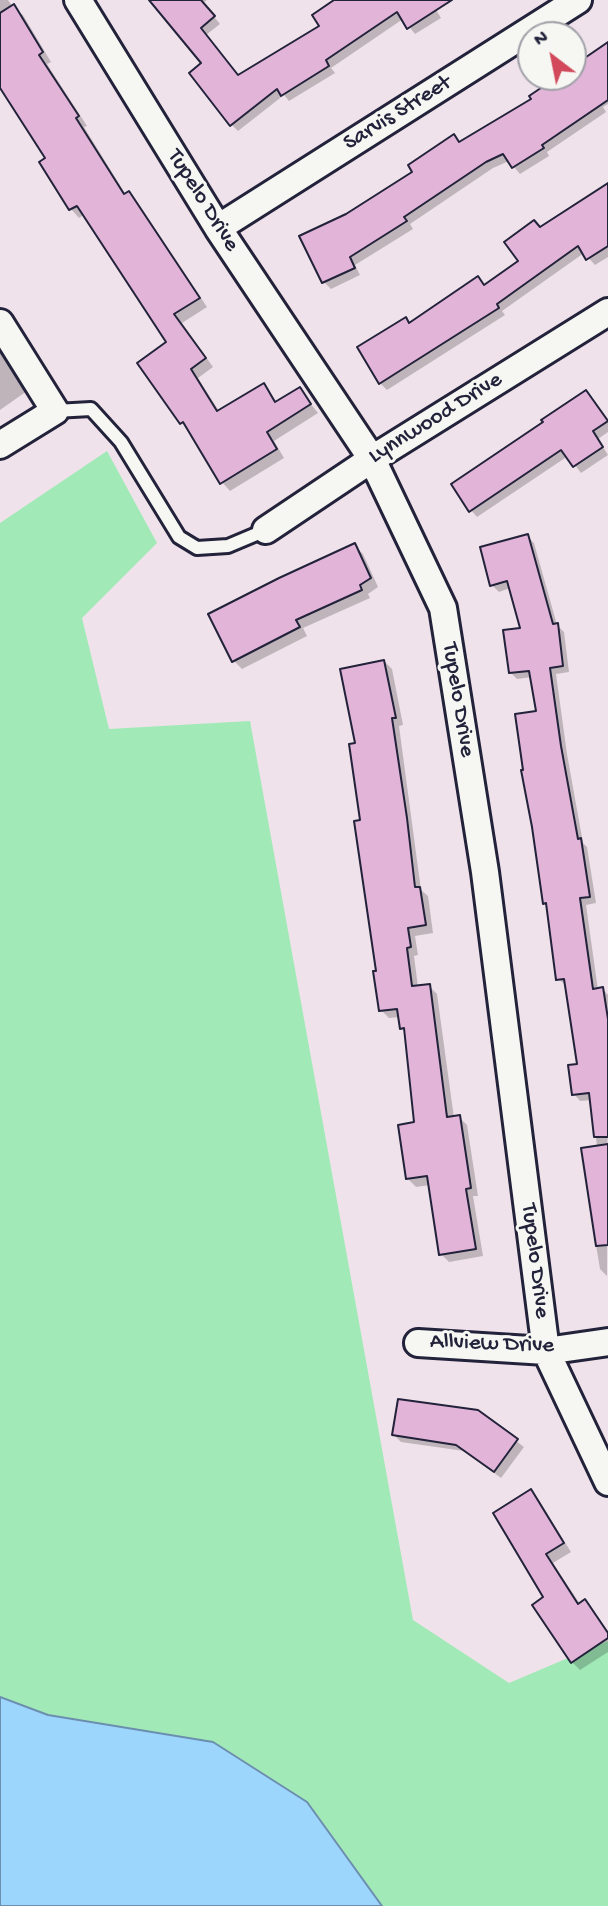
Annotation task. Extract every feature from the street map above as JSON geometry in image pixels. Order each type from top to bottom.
[{"type":"street","name":"Tupelo Drive","points":[[78,0],[218,228],[372,458],[443,608],[485,872],[545,1351],[608,1482]]},
{"type":"street","name":"Sarvis Street","points":[[218,228],[578,0]]},
{"type":"street","name":"Lynnwood Drive","points":[[266,530],[372,458],[608,312]]},
{"type":"street","points":[[0,323],[55,411],[0,445]]},
{"type":"street","name":"Allview Drive","points":[[418,1343],[545,1351],[608,1342]]},
{"type":"lane","points":[[55,411],[91,409],[121,442],[178,537],[197,548],[228,546],[266,530]]},
{"type":"green space","points":[[107,451],[157,543],[82,618],[109,729],[250,721],[413,1620],[509,1683],[608,1641],[608,1906],[382,1906],[307,1802],[0,1697],[0,523]]},
{"type":"water","points":[[0,1697],[48,1715],[213,1742],[307,1802],[382,1906],[0,1906]]},
{"type":"building","points":[[149,0],[201,0],[215,16],[201,28],[238,75],[319,26],[312,15],[334,0],[452,0],[407,29],[397,12],[326,60],[329,66],[281,96],[277,89],[230,126],[189,73],[201,63]]},
{"type":"building","points":[[14,4],[43,52],[39,55],[79,116],[76,118],[124,194],[129,191],[200,298],[174,314],[206,358],[191,369],[217,411],[264,383],[275,402],[300,387],[311,404],[267,432],[277,449],[220,484],[183,422],[180,424],[137,363],[166,342],[77,206],[69,210],[39,162],[45,158],[0,88],[0,13]]},
{"type":"building","points":[[608,42],[608,100],[542,145],[544,148],[512,168],[503,154],[486,162],[404,217],[407,221],[350,257],[355,268],[322,283],[299,236],[346,214],[412,172],[408,165],[454,134],[459,142],[531,99],[529,96],[536,91],[587,91],[587,56]]},
{"type":"building","points":[[608,183],[608,246],[586,260],[578,246],[497,304],[499,308],[379,384],[357,347],[406,317],[409,323],[478,276],[484,285],[518,261],[504,242],[534,220],[540,227]]},
{"type":"building","points":[[586,390],[608,421],[593,431],[603,447],[573,467],[561,450],[469,512],[451,484]]},
{"type":"building","points":[[528,534],[553,624],[558,623],[563,666],[550,668],[561,746],[578,839],[581,838],[590,897],[580,898],[593,989],[603,987],[608,1019],[608,1137],[594,1137],[589,1093],[572,1095],[568,1065],[577,1064],[564,979],[556,980],[546,903],[543,904],[521,770],[515,714],[536,711],[529,671],[509,673],[503,630],[520,628],[507,581],[490,586],[480,547]]},
{"type":"building","points":[[355,543],[371,578],[360,585],[362,590],[296,620],[300,627],[232,662],[208,614]]},
{"type":"building","points":[[384,660],[396,718],[392,718],[415,887],[420,887],[426,925],[408,928],[411,947],[407,948],[412,986],[430,984],[447,1117],[460,1115],[471,1188],[466,1189],[476,1249],[439,1255],[427,1176],[406,1179],[398,1125],[414,1122],[404,1028],[400,1029],[397,1009],[379,1011],[373,971],[376,971],[354,821],[360,820],[349,744],[355,743],[340,669]]},
{"type":"building","points":[[608,1144],[608,1245],[596,1246],[581,1148]]},
{"type":"building","points":[[398,1399],[478,1410],[518,1439],[494,1472],[456,1445],[392,1435]]},
{"type":"building","points":[[531,1489],[564,1543],[546,1554],[578,1604],[585,1599],[608,1633],[608,1638],[571,1663],[532,1605],[543,1597],[493,1513]]}]
